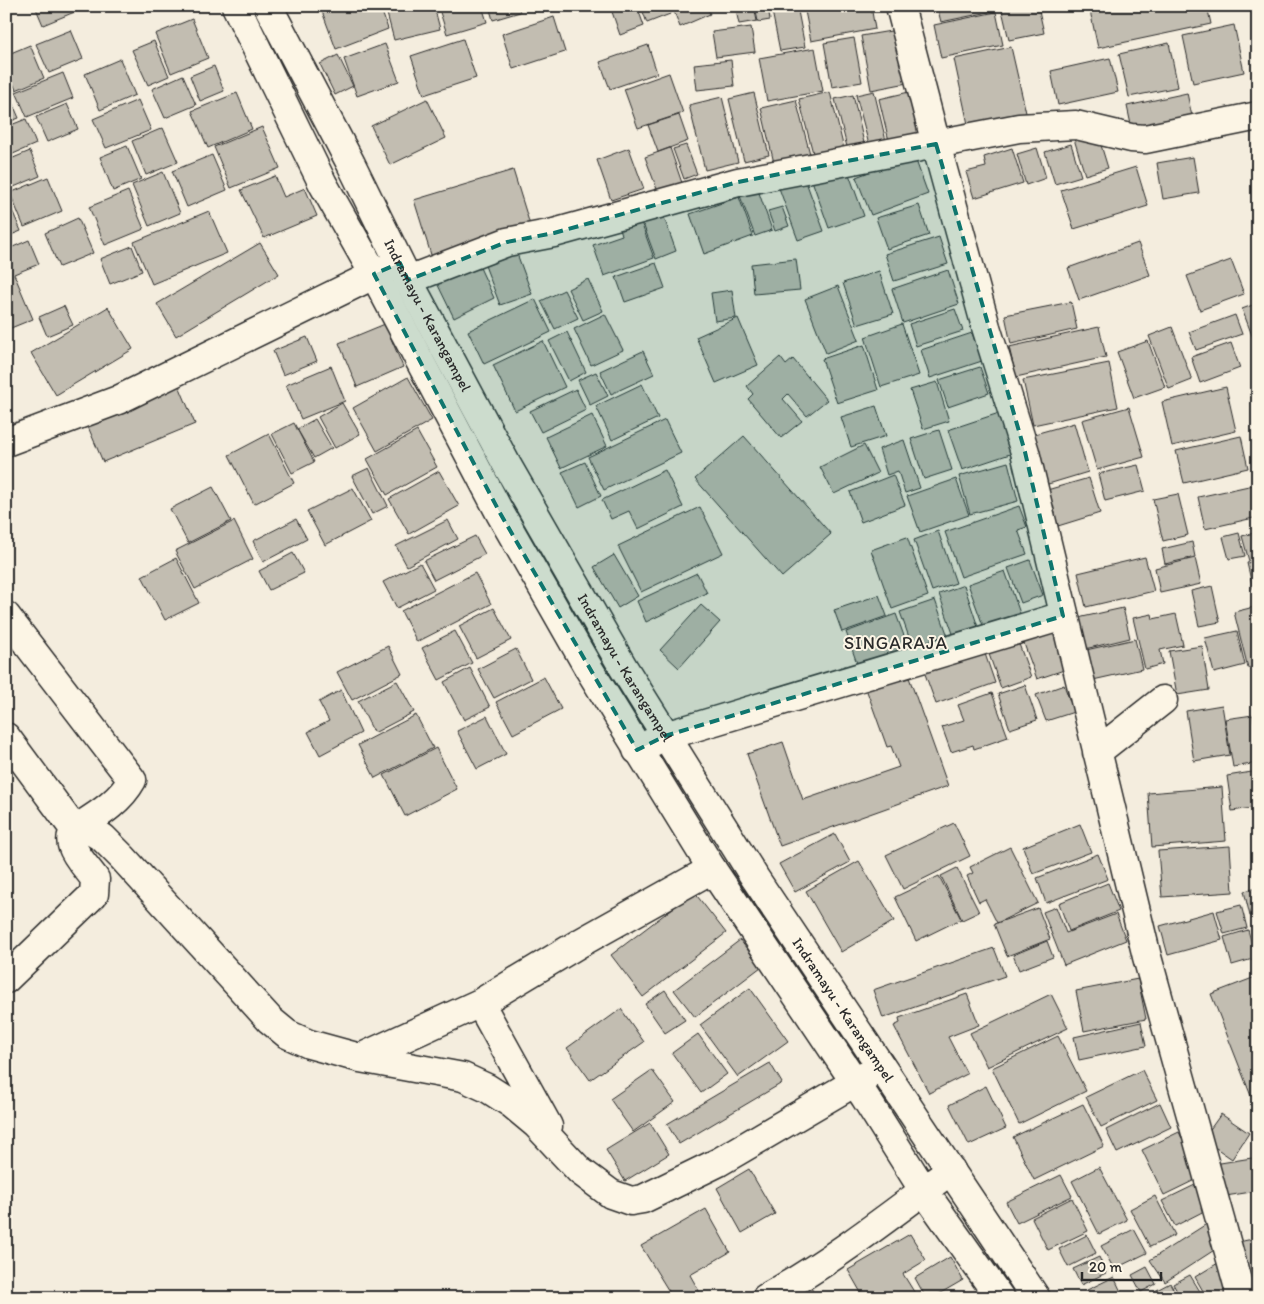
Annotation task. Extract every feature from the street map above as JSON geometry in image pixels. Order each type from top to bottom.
[{"type":"street","name":"Indramayu - Karangampel","points":[[236,6],[323,184],[374,274],[500,513],[637,750],[712,869],[924,1191],[1000,1298]]},
{"type":"street","name":"Indramayu - Karangampel","points":[[268,6],[404,271],[508,467],[665,736],[755,878],[1036,1298]]},
{"type":"street","points":[[900,6],[986,327],[1024,452],[1062,616],[1147,957],[1240,1288],[1239,1298]]},
{"type":"street","points":[[6,442],[118,400],[374,274],[404,271],[507,242],[554,233],[738,182],[1019,128],[1076,125],[1131,138],[1145,139],[1258,116]]},
{"type":"street","points":[[6,616],[132,780],[128,787],[106,809],[78,827],[70,845],[96,880],[94,894],[6,979]]},
{"type":"street","points":[[637,750],[665,736],[1062,616]]},
{"type":"street","points":[[1097,752],[1163,700]]},
{"type":"street","points":[[6,737],[78,827],[103,838],[270,1020],[287,1034],[309,1044],[360,1058],[463,1076],[512,1104],[536,1124],[580,1171],[612,1194],[631,1201],[643,1199],[719,1162],[881,1067]]},
{"type":"street","points":[[360,1058],[480,1003],[580,943],[712,869]]},
{"type":"street","points":[[480,1003],[562,1151]]},
{"type":"street","points":[[766,1298],[806,1275],[951,1170]]},
{"type":"highlighted area","points":[[936,144],[1025,452],[1063,616],[665,736],[637,750],[500,513],[374,274],[400,263],[408,280],[507,242],[554,233],[738,182]]},
{"type":"building","points":[[35,6],[89,6],[43,25]]},
{"type":"building","points":[[320,6],[380,6],[388,29],[336,49]]},
{"type":"building","points":[[385,6],[434,6],[440,29],[394,40]]},
{"type":"building","points":[[438,6],[482,6],[487,22],[447,34]]},
{"type":"building","points":[[489,6],[518,6],[520,12],[493,20]]},
{"type":"building","points":[[610,6],[637,6],[644,26],[620,35]]},
{"type":"building","points":[[641,6],[667,6],[670,14],[647,23]]},
{"type":"building","points":[[672,6],[707,6],[710,14],[680,27]]},
{"type":"building","points":[[735,6],[754,6],[757,21],[739,24]]},
{"type":"building","points":[[755,6],[768,6],[770,20],[758,22]]},
{"type":"building","points":[[771,6],[797,6],[805,47],[780,51]]},
{"type":"building","points":[[804,6],[871,6],[875,29],[811,41]]},
{"type":"building","points":[[937,6],[988,6],[989,12],[941,22]]},
{"type":"building","points":[[1021,6],[1038,6],[1044,33],[1009,40],[1002,10]]},
{"type":"building","points":[[1089,6],[1207,6],[1211,24],[1098,48]]},
{"type":"building","points":[[996,12],[1003,45],[941,58],[934,25]]},
{"type":"building","points":[[554,17],[565,52],[513,69],[502,34]]},
{"type":"building","points":[[192,19],[208,58],[171,73],[155,34]]},
{"type":"building","points":[[1234,25],[1244,72],[1193,83],[1183,36]]},
{"type":"building","points":[[751,27],[755,52],[716,57],[712,32]]},
{"type":"building","points":[[71,30],[83,59],[49,73],[36,44]]},
{"type":"building","points":[[897,30],[907,83],[871,90],[861,36]]},
{"type":"building","points":[[854,38],[862,82],[832,87],[824,43]]},
{"type":"building","points":[[463,39],[476,78],[424,95],[411,56]]},
{"type":"building","points":[[154,41],[169,76],[148,85],[132,50]]},
{"type":"building","points":[[1169,43],[1178,87],[1129,97],[1119,54]]},
{"type":"building","points":[[385,44],[399,81],[357,96],[344,59]]},
{"type":"building","points":[[30,45],[44,78],[16,90],[6,66],[6,55]]},
{"type":"building","points":[[648,45],[657,73],[610,89],[600,62]]},
{"type":"building","points":[[1011,47],[1027,117],[969,129],[954,59]]},
{"type":"building","points":[[815,48],[823,91],[767,101],[759,58]]},
{"type":"building","points":[[338,55],[353,86],[335,95],[320,64]]},
{"type":"building","points":[[1110,58],[1118,92],[1058,105],[1051,71]]},
{"type":"building","points":[[120,59],[135,95],[100,110],[85,74]]},
{"type":"building","points":[[731,60],[734,86],[697,90],[694,64]]},
{"type":"building","points":[[214,66],[224,91],[200,101],[190,76]]},
{"type":"building","points":[[63,73],[73,98],[27,117],[16,92]]},
{"type":"building","points":[[669,73],[683,113],[638,128],[624,89]]},
{"type":"building","points":[[183,75],[196,105],[165,118],[152,89]]},
{"type":"building","points":[[874,91],[886,141],[869,145],[856,95]]},
{"type":"building","points":[[830,92],[844,149],[814,157],[799,99]]},
{"type":"building","points":[[909,92],[919,134],[889,141],[879,99]]},
{"type":"building","points":[[237,93],[252,129],[208,148],[192,111]]},
{"type":"building","points":[[754,93],[769,155],[744,161],[729,99]]},
{"type":"building","points":[[1187,93],[1193,121],[1133,134],[1127,106]]},
{"type":"building","points":[[9,95],[19,118],[6,123],[6,96]]},
{"type":"building","points":[[853,95],[864,143],[847,147],[835,99]]},
{"type":"building","points":[[722,97],[738,162],[705,170],[689,105]]},
{"type":"building","points":[[427,99],[446,138],[390,165],[371,126]]},
{"type":"building","points":[[138,100],[151,130],[106,148],[93,119]]},
{"type":"building","points":[[796,100],[810,154],[774,163],[761,108]]},
{"type":"building","points":[[67,104],[78,129],[47,142],[36,117]]},
{"type":"building","points":[[679,115],[688,141],[658,152],[648,125]]},
{"type":"building","points":[[26,119],[36,144],[6,157],[6,127]]},
{"type":"building","points":[[262,127],[280,168],[231,188],[214,147]]},
{"type":"building","points":[[163,128],[178,162],[146,175],[132,141]]},
{"type":"building","points":[[1097,132],[1108,168],[1085,175],[1074,139]]},
{"type":"building","points":[[1071,144],[1081,176],[1055,184],[1045,152]]},
{"type":"building","points":[[686,145],[697,174],[684,179],[673,149]]},
{"type":"building","points":[[127,146],[141,179],[113,191],[100,157]]},
{"type":"building","points":[[629,148],[644,189],[611,200],[597,160]]},
{"type":"building","points":[[670,148],[682,183],[658,192],[645,157]]},
{"type":"building","points":[[1012,148],[1023,183],[974,198],[966,172],[986,167],[984,157]]},
{"type":"building","points":[[1037,148],[1046,178],[1026,185],[1017,154]]},
{"type":"building","points":[[30,151],[40,176],[9,189],[6,184],[6,161]]},
{"type":"building","points":[[212,155],[227,190],[187,207],[172,171]]},
{"type":"building","points":[[914,155],[928,194],[871,215],[856,177]]},
{"type":"building","points":[[1193,157],[1199,193],[1163,199],[1157,163]]},
{"type":"building","points":[[845,163],[864,216],[829,228],[810,175]]},
{"type":"building","points":[[1136,167],[1148,206],[1074,229],[1061,190]]},
{"type":"building","points":[[513,170],[531,228],[432,258],[414,200]]},
{"type":"building","points":[[163,172],[180,213],[149,226],[132,185]]},
{"type":"building","points":[[275,176],[284,197],[305,188],[317,216],[264,238],[241,190]]},
{"type":"building","points":[[48,177],[62,211],[24,227],[10,193]]},
{"type":"building","points":[[805,179],[824,231],[798,240],[779,188]]},
{"type":"building","points":[[758,190],[772,230],[755,236],[740,196]]},
{"type":"building","points":[[128,191],[144,229],[105,245],[89,207]]},
{"type":"building","points":[[6,196],[21,231],[6,237]]},
{"type":"building","points":[[739,197],[753,236],[704,254],[690,214]]},
{"type":"building","points":[[919,205],[929,235],[887,249],[876,218]]},
{"type":"building","points":[[660,206],[676,251],[656,259],[639,213]]},
{"type":"building","points":[[782,207],[789,226],[775,231],[768,211]]},
{"type":"building","points":[[209,211],[227,253],[152,284],[134,242]]},
{"type":"building","points":[[638,214],[654,258],[604,276],[593,245],[622,235],[618,221]]},
{"type":"building","points":[[78,218],[93,253],[59,267],[45,233]]},
{"type":"building","points":[[939,237],[948,264],[894,281],[885,254]]},
{"type":"building","points":[[29,240],[39,264],[14,274],[33,319],[6,330],[6,250]]},
{"type":"building","points":[[260,243],[279,274],[176,336],[157,304]]},
{"type":"building","points":[[513,243],[532,294],[500,305],[481,255]]},
{"type":"building","points":[[1138,243],[1150,275],[1079,300],[1068,268]]},
{"type":"building","points":[[132,246],[142,271],[110,284],[100,259]]},
{"type":"building","points":[[476,259],[494,298],[454,318],[435,279]]},
{"type":"building","points":[[796,259],[800,290],[754,294],[751,264]]},
{"type":"building","points":[[1231,260],[1244,294],[1200,310],[1187,276]]},
{"type":"building","points":[[656,263],[665,288],[625,302],[616,277]]},
{"type":"building","points":[[948,270],[959,304],[903,323],[892,289]]},
{"type":"building","points":[[879,271],[893,314],[857,325],[843,283]]},
{"type":"building","points":[[588,279],[603,311],[583,320],[568,289]]},
{"type":"building","points":[[838,286],[859,340],[826,353],[805,299]]},
{"type":"building","points":[[564,290],[578,318],[555,329],[541,301]]},
{"type":"building","points":[[732,290],[736,318],[715,321],[711,293]]},
{"type":"building","points":[[535,299],[551,332],[484,364],[468,331]]},
{"type":"building","points":[[1071,302],[1077,329],[1011,344],[1005,315]]},
{"type":"building","points":[[1258,303],[1258,351],[1242,309]]},
{"type":"building","points":[[64,306],[73,325],[47,336],[39,317]]},
{"type":"building","points":[[108,307],[133,349],[56,395],[31,353]]},
{"type":"building","points":[[955,309],[963,331],[916,346],[909,324]]},
{"type":"building","points":[[605,314],[623,350],[591,365],[574,329]]},
{"type":"building","points":[[1235,315],[1242,334],[1196,350],[1189,332]]},
{"type":"building","points":[[738,318],[758,365],[716,383],[696,337]]},
{"type":"building","points":[[385,324],[403,367],[357,387],[339,343]]},
{"type":"building","points":[[902,324],[919,375],[881,387],[865,337]]},
{"type":"building","points":[[1099,327],[1106,357],[1016,377],[1009,347]]},
{"type":"building","points":[[1172,327],[1192,380],[1169,389],[1149,336]]},
{"type":"building","points":[[567,332],[586,372],[569,381],[549,341]]},
{"type":"building","points":[[972,333],[982,361],[930,378],[921,350]]},
{"type":"building","points":[[307,337],[317,361],[283,375],[273,351]]},
{"type":"building","points":[[543,341],[565,387],[515,411],[493,365]]},
{"type":"building","points":[[1148,341],[1165,387],[1134,398],[1117,352]]},
{"type":"building","points":[[1231,343],[1240,368],[1200,383],[1191,357]]},
{"type":"building","points":[[864,345],[878,390],[837,403],[822,359]]},
{"type":"building","points":[[643,351],[654,374],[611,394],[600,371]]},
{"type":"building","points":[[780,357],[786,365],[793,359],[827,400],[807,416],[788,394],[783,399],[802,421],[781,438],[748,399],[753,394],[747,386]]},
{"type":"building","points":[[1109,363],[1118,407],[1033,425],[1023,380]]},
{"type":"building","points":[[331,366],[345,401],[301,419],[286,385]]},
{"type":"building","points":[[980,367],[989,393],[948,407],[939,380]]},
{"type":"building","points":[[596,372],[608,396],[590,405],[578,380]]},
{"type":"building","points":[[408,377],[432,420],[377,451],[353,408]]},
{"type":"building","points":[[937,382],[949,421],[923,429],[910,390]]},
{"type":"building","points":[[178,383],[195,424],[103,462],[86,422]]},
{"type":"building","points":[[642,384],[658,418],[612,440],[596,406]]},
{"type":"building","points":[[1226,387],[1236,431],[1172,446],[1162,402]]},
{"type":"building","points":[[576,389],[586,410],[541,432],[530,411]]},
{"type":"building","points":[[342,403],[360,434],[335,448],[318,417]]},
{"type":"building","points":[[876,406],[886,436],[851,447],[841,417]]},
{"type":"building","points":[[1129,407],[1144,457],[1097,470],[1082,420]]},
{"type":"building","points":[[1002,412],[1016,452],[962,470],[948,430]]},
{"type":"building","points":[[592,415],[607,446],[561,468],[546,437]]},
{"type":"building","points":[[315,419],[332,448],[314,458],[297,429]]},
{"type":"building","points":[[665,420],[681,453],[604,490],[588,457]]},
{"type":"building","points":[[294,423],[314,462],[292,473],[272,434]]},
{"type":"building","points":[[1074,423],[1088,472],[1045,485],[1031,435]]},
{"type":"building","points":[[939,430],[952,470],[924,479],[911,439]]},
{"type":"building","points":[[417,431],[437,467],[387,495],[367,459]]},
{"type":"building","points":[[269,434],[294,483],[254,504],[229,455]]},
{"type":"building","points":[[744,436],[831,534],[782,577],[695,479]]},
{"type":"building","points":[[1241,436],[1248,468],[1184,483],[1176,451]]},
{"type":"building","points":[[904,440],[920,488],[905,493],[898,471],[887,475],[879,449]]},
{"type":"building","points":[[864,445],[878,473],[834,494],[820,467]]},
{"type":"building","points":[[585,462],[601,496],[579,507],[562,472]]},
{"type":"building","points":[[1008,462],[1018,501],[970,514],[959,476]]},
{"type":"building","points":[[1138,465],[1145,491],[1105,501],[1098,474]]},
{"type":"building","points":[[369,468],[388,506],[372,514],[352,476]]},
{"type":"building","points":[[665,470],[683,507],[638,529],[629,511],[611,519],[602,500]]},
{"type":"building","points":[[439,471],[459,506],[409,534],[389,499]]},
{"type":"building","points":[[893,475],[905,505],[861,522],[850,492]]},
{"type":"building","points":[[1089,478],[1100,513],[1058,526],[1047,490]]},
{"type":"building","points":[[956,479],[969,515],[920,532],[907,496]]},
{"type":"building","points":[[1258,484],[1258,517],[1205,529],[1198,497]]},
{"type":"building","points":[[213,487],[231,521],[188,543],[170,509]]},
{"type":"building","points":[[353,488],[371,521],[325,545],[307,511]]},
{"type":"building","points":[[1178,494],[1188,535],[1163,541],[1153,499]]},
{"type":"building","points":[[1019,506],[1027,527],[1018,530],[1027,554],[961,577],[945,532]]},
{"type":"building","points":[[700,507],[723,553],[641,592],[618,546]]},
{"type":"building","points":[[296,519],[307,539],[263,562],[253,541]]},
{"type":"building","points":[[448,520],[458,539],[407,566],[396,546]]},
{"type":"building","points":[[234,521],[253,559],[195,589],[175,551]]},
{"type":"building","points":[[938,531],[956,583],[932,591],[914,540]]},
{"type":"building","points":[[1258,532],[1258,559],[1249,561],[1242,536]]},
{"type":"building","points":[[1239,533],[1245,556],[1229,559],[1223,537]]},
{"type":"building","points":[[475,536],[485,554],[434,580],[424,561]]},
{"type":"building","points":[[907,537],[928,596],[892,609],[871,550]]},
{"type":"building","points":[[1192,542],[1195,557],[1165,564],[1162,549]]},
{"type":"building","points":[[293,553],[304,573],[269,590],[259,571]]},
{"type":"building","points":[[614,555],[638,596],[618,608],[594,567]]},
{"type":"building","points":[[1145,557],[1154,591],[1086,607],[1078,573]]},
{"type":"building","points":[[176,558],[199,603],[165,620],[142,576]]},
{"type":"building","points":[[1195,558],[1201,584],[1160,593],[1155,568]]},
{"type":"building","points":[[1030,560],[1043,595],[1021,603],[1008,568]]},
{"type":"building","points":[[1258,561],[1258,587],[1253,589],[1247,563]]},
{"type":"building","points":[[420,563],[434,589],[397,608],[383,582]]},
{"type":"building","points":[[1005,571],[1022,619],[985,631],[968,584]]},
{"type":"building","points":[[475,573],[491,604],[417,642],[401,611]]},
{"type":"building","points":[[697,573],[707,593],[646,622],[637,601]]},
{"type":"building","points":[[964,585],[980,633],[956,642],[939,594]]},
{"type":"building","points":[[1212,586],[1220,622],[1199,626],[1191,591]]},
{"type":"building","points":[[879,595],[887,616],[842,632],[834,610]]},
{"type":"building","points":[[935,600],[950,642],[915,654],[900,612]]},
{"type":"building","points":[[701,605],[720,622],[679,668],[660,650]]},
{"type":"building","points":[[1258,606],[1258,666],[1248,668],[1234,612]]},
{"type":"building","points":[[494,608],[511,640],[476,658],[459,626]]},
{"type":"building","points":[[1123,608],[1130,638],[1085,649],[1078,618]]},
{"type":"building","points":[[896,614],[911,655],[860,672],[846,632]]},
{"type":"building","points":[[1152,614],[1153,619],[1176,614],[1183,645],[1160,650],[1163,664],[1145,669],[1133,618]]},
{"type":"building","points":[[1056,630],[1070,668],[1037,679],[1023,641]]},
{"type":"building","points":[[455,631],[472,663],[439,680],[422,648]]},
{"type":"building","points":[[1237,631],[1245,665],[1214,673],[1205,638]]},
{"type":"building","points":[[1015,633],[1031,677],[1001,688],[985,643]]},
{"type":"building","points":[[1135,639],[1142,669],[1093,680],[1086,650]]},
{"type":"building","points":[[981,642],[995,683],[936,704],[921,663]]},
{"type":"building","points":[[388,646],[402,674],[352,700],[337,672]]},
{"type":"building","points":[[1202,646],[1209,690],[1177,695],[1169,651]]},
{"type":"building","points":[[516,649],[531,679],[494,698],[478,669]]},
{"type":"building","points":[[470,668],[490,707],[464,720],[444,682]]},
{"type":"building","points":[[906,669],[948,786],[780,846],[747,754],[783,742],[803,800],[899,767],[891,746],[887,747],[864,683]]},
{"type":"building","points":[[544,677],[561,709],[513,734],[496,702]]},
{"type":"building","points":[[397,681],[414,712],[374,733],[358,701]]},
{"type":"building","points":[[1025,685],[1037,720],[1010,729],[998,694]]},
{"type":"building","points":[[1064,685],[1074,712],[1046,721],[1036,695]]},
{"type":"building","points":[[341,690],[361,733],[320,755],[308,732],[329,721],[319,702]]},
{"type":"building","points":[[992,693],[1008,737],[974,749],[973,745],[951,752],[942,727],[964,720],[958,705]]},
{"type":"building","points":[[1222,705],[1230,755],[1194,761],[1186,711]]},
{"type":"building","points":[[416,715],[433,748],[375,778],[358,745]]},
{"type":"building","points":[[1253,715],[1258,741],[1258,763],[1233,767],[1225,719]]},
{"type":"building","points":[[487,716],[506,754],[477,769],[457,731]]},
{"type":"building","points":[[436,748],[457,789],[405,816],[384,775]]},
{"type":"building","points":[[1258,771],[1258,807],[1232,811],[1227,776]]},
{"type":"building","points":[[1222,787],[1226,841],[1152,847],[1148,793]]},
{"type":"building","points":[[954,823],[970,856],[903,889],[886,855]]},
{"type":"building","points":[[1080,824],[1091,852],[1033,874],[1023,847]]},
{"type":"building","points":[[835,834],[850,862],[795,892],[779,864]]},
{"type":"building","points":[[1230,846],[1233,892],[1162,897],[1158,851]]},
{"type":"building","points":[[1010,847],[1038,903],[997,923],[985,899],[979,902],[967,876],[973,873],[970,867]]},
{"type":"building","points":[[1098,854],[1108,879],[1046,903],[1037,878]]},
{"type":"building","points":[[859,861],[894,921],[841,952],[806,891]]},
{"type":"building","points":[[957,868],[979,912],[962,920],[941,876]]},
{"type":"building","points":[[939,876],[961,919],[916,941],[895,897]]},
{"type":"building","points":[[1108,883],[1119,911],[1069,931],[1059,903]]},
{"type":"building","points":[[1258,888],[1258,914],[1250,916],[1244,891]]},
{"type":"building","points":[[694,892],[726,933],[643,997],[611,955]]},
{"type":"building","points":[[1241,905],[1247,928],[1224,934],[1217,911]]},
{"type":"building","points":[[1056,907],[1066,933],[1116,914],[1126,940],[1064,965],[1043,912]]},
{"type":"building","points":[[1038,908],[1050,939],[1007,956],[994,924]]},
{"type":"building","points":[[1214,911],[1222,940],[1168,955],[1160,926]]},
{"type":"building","points":[[1248,930],[1256,958],[1232,965],[1224,937]]},
{"type":"building","points":[[740,940],[761,967],[695,1017],[674,990]]},
{"type":"building","points":[[1047,941],[1053,957],[1019,970],[1013,955]]},
{"type":"building","points":[[994,948],[1005,976],[883,1018],[873,990]]},
{"type":"building","points":[[1258,976],[1258,1093],[1251,1096],[1211,994]]},
{"type":"building","points":[[1138,979],[1146,1019],[1084,1031],[1076,991]]},
{"type":"building","points":[[750,988],[788,1041],[738,1077],[700,1025]]},
{"type":"building","points":[[665,990],[685,1020],[665,1033],[645,1004]]},
{"type":"building","points":[[967,994],[979,1025],[948,1037],[967,1074],[929,1093],[894,1026],[900,1023],[899,1018]]},
{"type":"building","points":[[1051,994],[1068,1028],[987,1067],[970,1033]]},
{"type":"building","points":[[621,1009],[644,1042],[590,1080],[567,1048]]},
{"type":"building","points":[[1141,1022],[1146,1046],[1079,1060],[1074,1037]]},
{"type":"building","points":[[698,1034],[727,1074],[701,1093],[672,1053]]},
{"type":"building","points":[[1058,1036],[1086,1091],[1019,1124],[992,1068]]},
{"type":"building","points":[[770,1063],[782,1083],[679,1144],[667,1124]]},
{"type":"building","points":[[652,1070],[675,1102],[633,1132],[610,1099]]},
{"type":"building","points":[[1142,1070],[1157,1100],[1101,1127],[1086,1097]]},
{"type":"building","points":[[986,1086],[1006,1128],[969,1145],[949,1105]]},
{"type":"building","points":[[1160,1103],[1171,1127],[1117,1153],[1106,1130]]},
{"type":"building","points":[[1083,1104],[1104,1146],[1034,1180],[1013,1137]]},
{"type":"building","points":[[1221,1114],[1249,1133],[1232,1159],[1203,1139]]},
{"type":"building","points":[[650,1123],[669,1154],[625,1181],[606,1150]]},
{"type":"building","points":[[1179,1132],[1201,1177],[1164,1195],[1142,1150]]},
{"type":"building","points":[[1258,1157],[1258,1191],[1219,1197],[1214,1164]]},
{"type":"building","points":[[1099,1167],[1127,1220],[1099,1234],[1072,1181]]},
{"type":"building","points":[[749,1169],[775,1214],[742,1233],[717,1188]]},
{"type":"building","points":[[1061,1175],[1072,1196],[1017,1223],[1006,1202]]},
{"type":"building","points":[[1197,1184],[1210,1208],[1175,1226],[1162,1201]]},
{"type":"building","points":[[1155,1196],[1175,1235],[1150,1247],[1130,1209]]},
{"type":"building","points":[[1072,1198],[1088,1231],[1048,1250],[1032,1218]]},
{"type":"building","points":[[706,1209],[730,1252],[690,1275],[703,1298],[673,1298],[641,1246]]},
{"type":"building","points":[[1208,1223],[1222,1245],[1165,1282],[1150,1260]]},
{"type":"building","points":[[1134,1229],[1147,1253],[1114,1269],[1101,1246]]},
{"type":"building","points":[[910,1234],[926,1260],[903,1274],[916,1295],[913,1298],[864,1298],[848,1270]]},
{"type":"building","points":[[1087,1235],[1096,1253],[1068,1267],[1059,1249]]},
{"type":"building","points":[[1258,1238],[1258,1274],[1241,1278],[1233,1243]]},
{"type":"building","points":[[950,1257],[963,1280],[932,1298],[926,1298],[915,1278]]},
{"type":"building","points":[[1099,1257],[1106,1273],[1081,1285],[1073,1269]]},
{"type":"building","points":[[1218,1263],[1235,1291],[1224,1298],[1207,1298],[1195,1277]]},
{"type":"building","points":[[1147,1267],[1156,1284],[1141,1292],[1132,1275]]},
{"type":"building","points":[[1190,1275],[1204,1298],[1181,1298],[1173,1284]]},
{"type":"building","points":[[1114,1277],[1124,1298],[1091,1298],[1087,1290]]},
{"type":"building","points":[[808,1283],[817,1298],[784,1298]]},
{"type":"building","points":[[1170,1283],[1178,1298],[1159,1298],[1155,1291]]},
{"type":"district","name":"SINGARAJA","points":[[896,643]]}]
